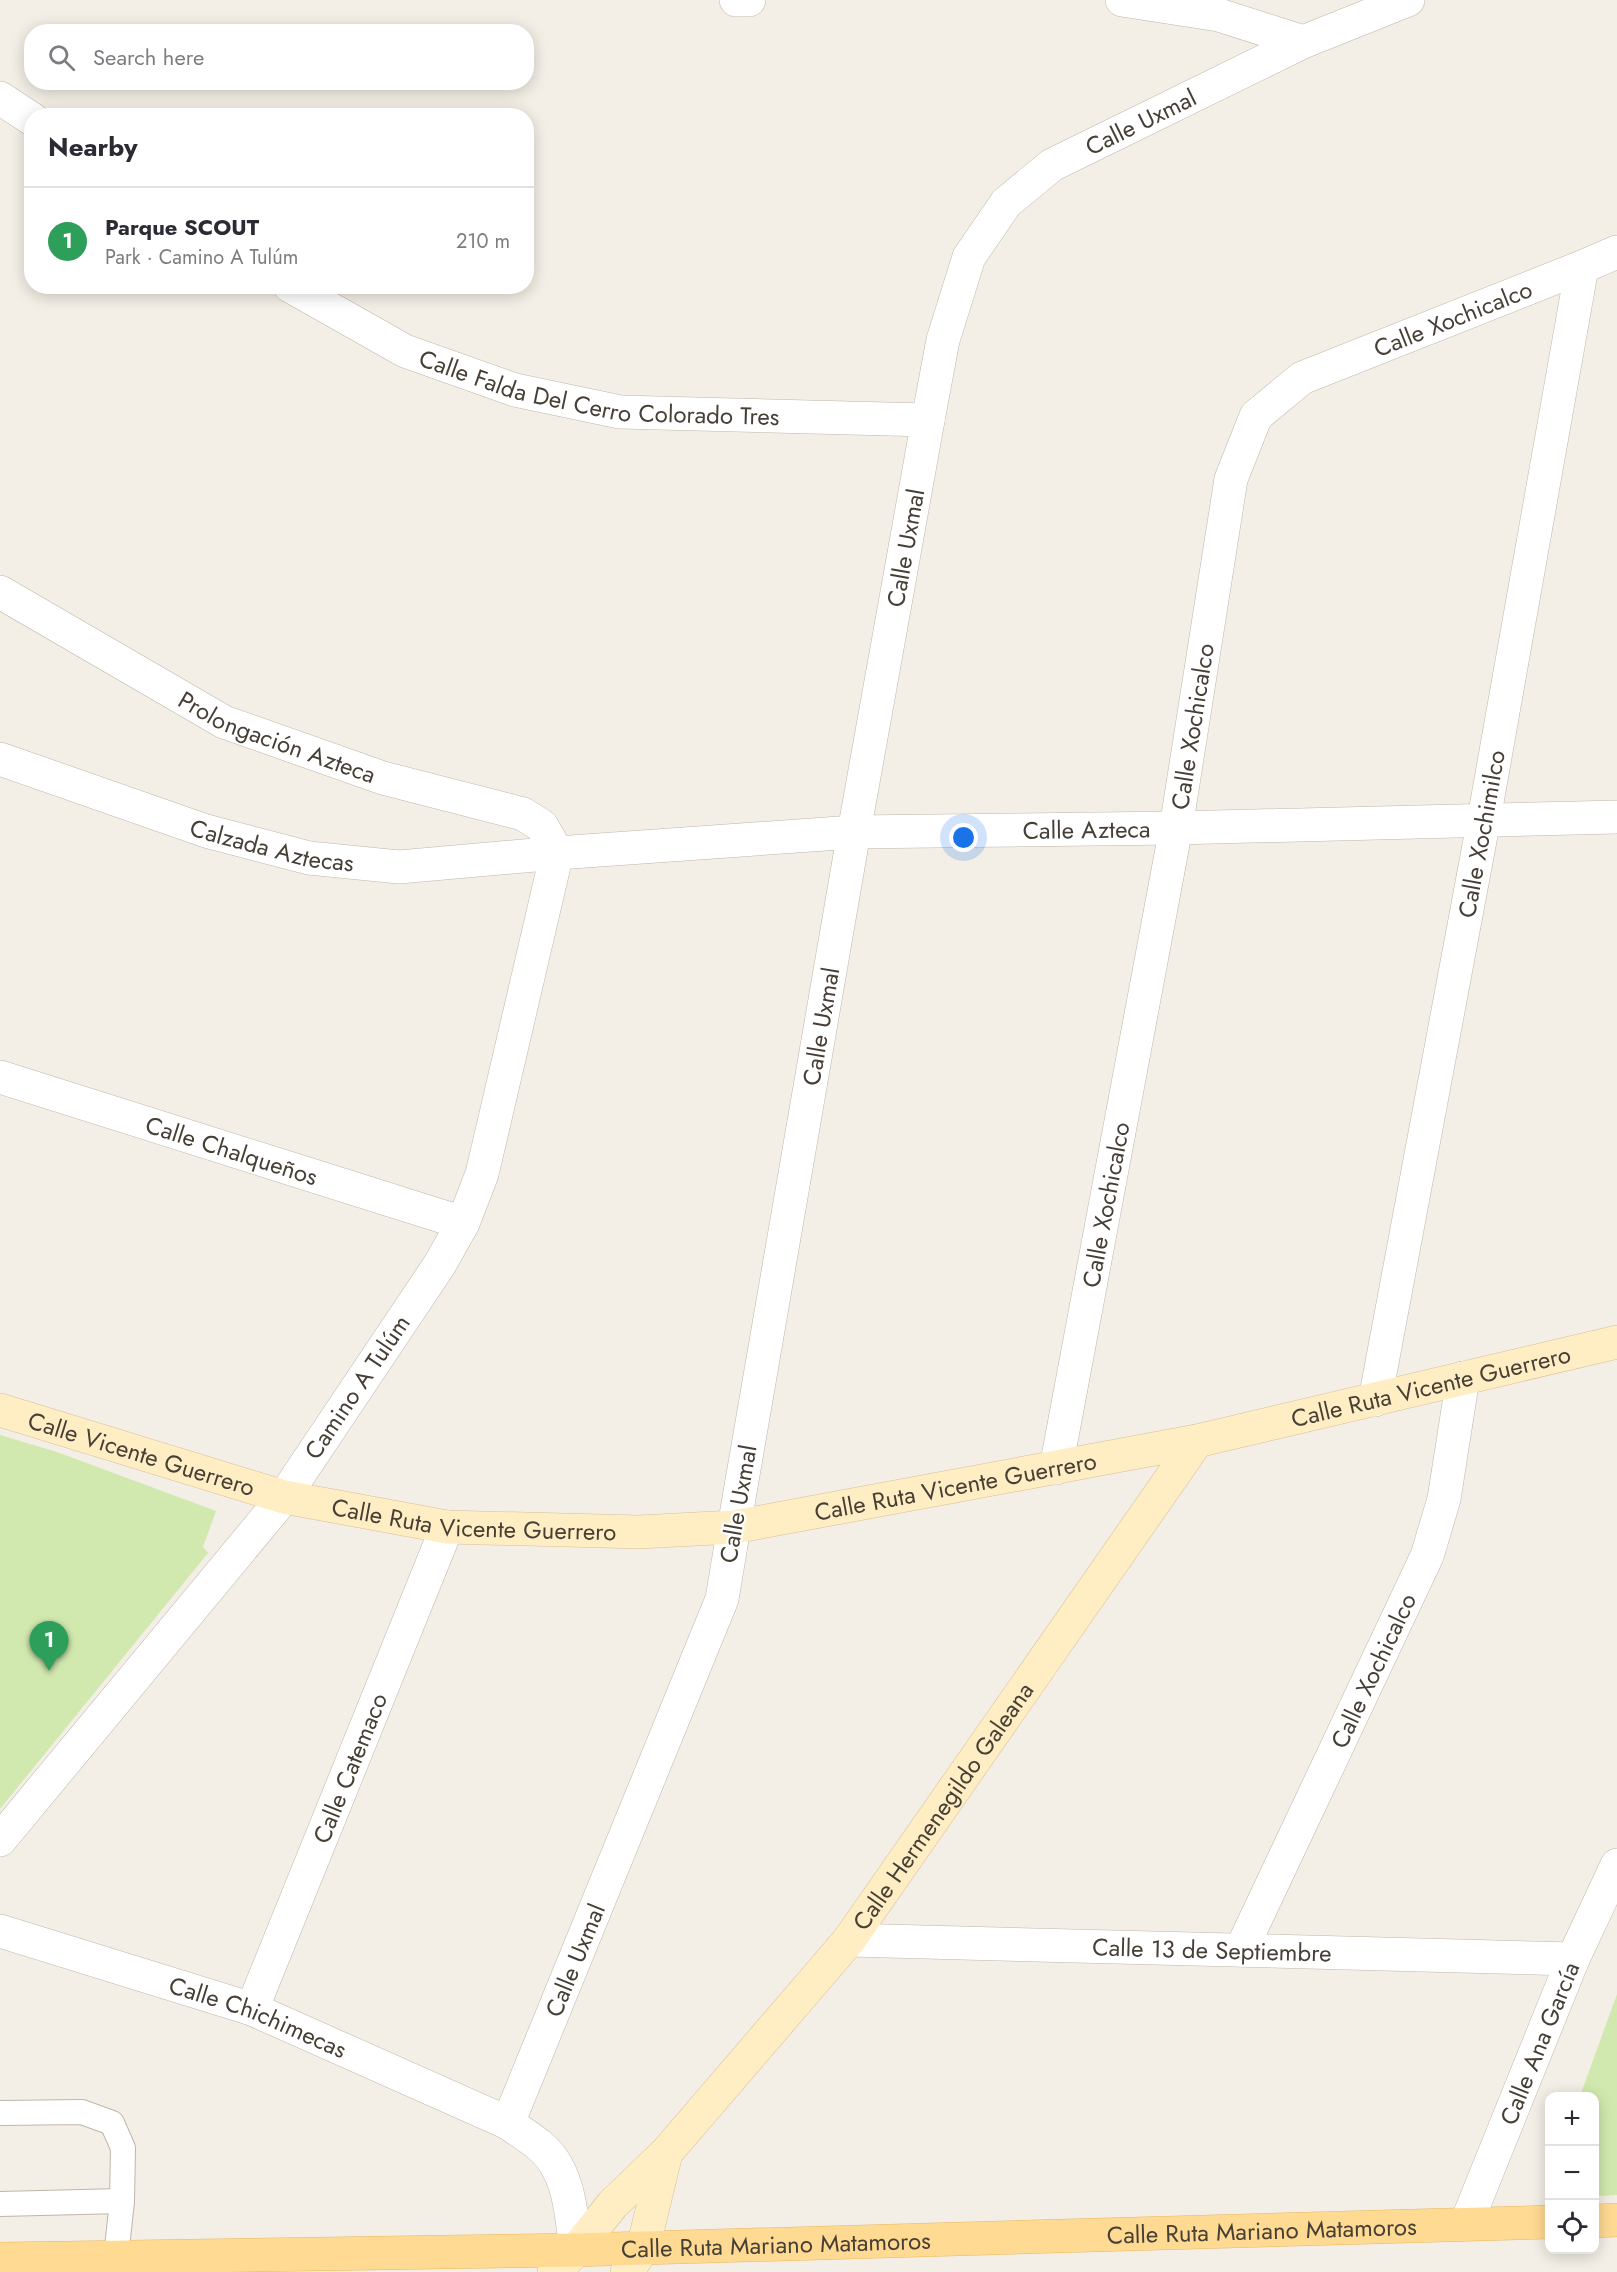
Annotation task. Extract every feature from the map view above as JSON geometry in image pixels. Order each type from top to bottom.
[{"type":"main road","name":"Calle Ruta Vicente Guerrero","points":[[284,1497],[447,1527],[639,1532],[734,1527],[1197,1441],[1617,1342]]},
{"type":"main road","name":"Calle Vicente Guerrero","points":[[0,1410],[284,1497]]},
{"type":"main road","name":"Calle Hermenegildo Galeana","points":[[565,2261],[613,2204],[666,2153],[849,1940],[1197,1441]]},
{"type":"main road","name":"Calle Hermenegildo Galeana","points":[[635,2260],[666,2153]]},
{"type":"main road","points":[[1599,2221],[1617,2220]]},
{"type":"main road","name":"Calle Ruta Mariano Matamoros","points":[[0,2259],[116,2257],[635,2260],[1545,2222]]},
{"type":"street","points":[[736,0],[749,0]]},
{"type":"street","points":[[1122,0],[1219,15],[1303,42]]},
{"type":"street","name":"Calle Uxmal","points":[[508,2123],[722,1599],[854,832],[928,420],[943,340],[969,257],[1006,203],[1052,165],[1303,42],[1408,0]]},
{"type":"street","points":[[0,98],[24,114]]},
{"type":"street","name":"Calle Xochicalco","points":[[1056,1468],[1176,828],[1231,479],[1256,416],[1302,378],[1617,252]]},
{"type":"street","name":"Calle Xochimilco","points":[[1375,1400],[1484,819],[1582,267]]},
{"type":"street","name":"Calle Falda Del Cerro Colorado Tres","points":[[304,294],[405,351],[515,390],[620,412],[928,420]]},
{"type":"street","name":"Prolongación Azteca","points":[[0,592],[224,722],[383,778],[523,814],[542,826],[557,853]]},
{"type":"street","name":"Calzada Aztecas","points":[[0,759],[206,831],[309,858],[399,867],[557,853]]},
{"type":"street","name":"Calle Azteca","points":[[557,853],[854,832],[1176,828],[1617,817]]},
{"type":"street","name":"Camino A Tulúm","points":[[0,1840],[284,1497],[440,1264],[463,1223],[482,1174],[557,853]]},
{"type":"street","name":"Calle Chalqueños","points":[[0,1077],[463,1223]]},
{"type":"street","name":"Calle Xochicalco","points":[[1241,1950],[1426,1556],[1444,1499],[1463,1378]]},
{"type":"street","name":"Calle Catemaco","points":[[252,2009],[447,1527]]},
{"type":"street","name":"Calle Ana García","points":[[1466,2224],[1573,1959],[1617,1865]]},
{"type":"street","name":"Calle Chichimecas","points":[[0,1931],[252,2009],[508,2123]]},
{"type":"street","name":"Calle 13 de Septiembre","points":[[849,1940],[1573,1959]]},
{"type":"street","points":[[508,2123],[540,2146],[557,2166],[568,2195],[565,2261]]},
{"type":"lane","points":[[0,2113],[82,2112],[112,2123],[123,2148],[122,2201],[116,2257]]},
{"type":"lane","points":[[0,2204],[122,2201]]},
{"type":"green space","points":[[0,1435],[57,1452],[216,1511],[203,1547],[208,1553],[0,1809]]},
{"type":"green space","points":[[1617,1994],[1617,2195],[1599,2195],[1599,2092],[1581,2092]]},
{"type":"place","name":"Parque SCOUT","points":[[49,1671]]}]
